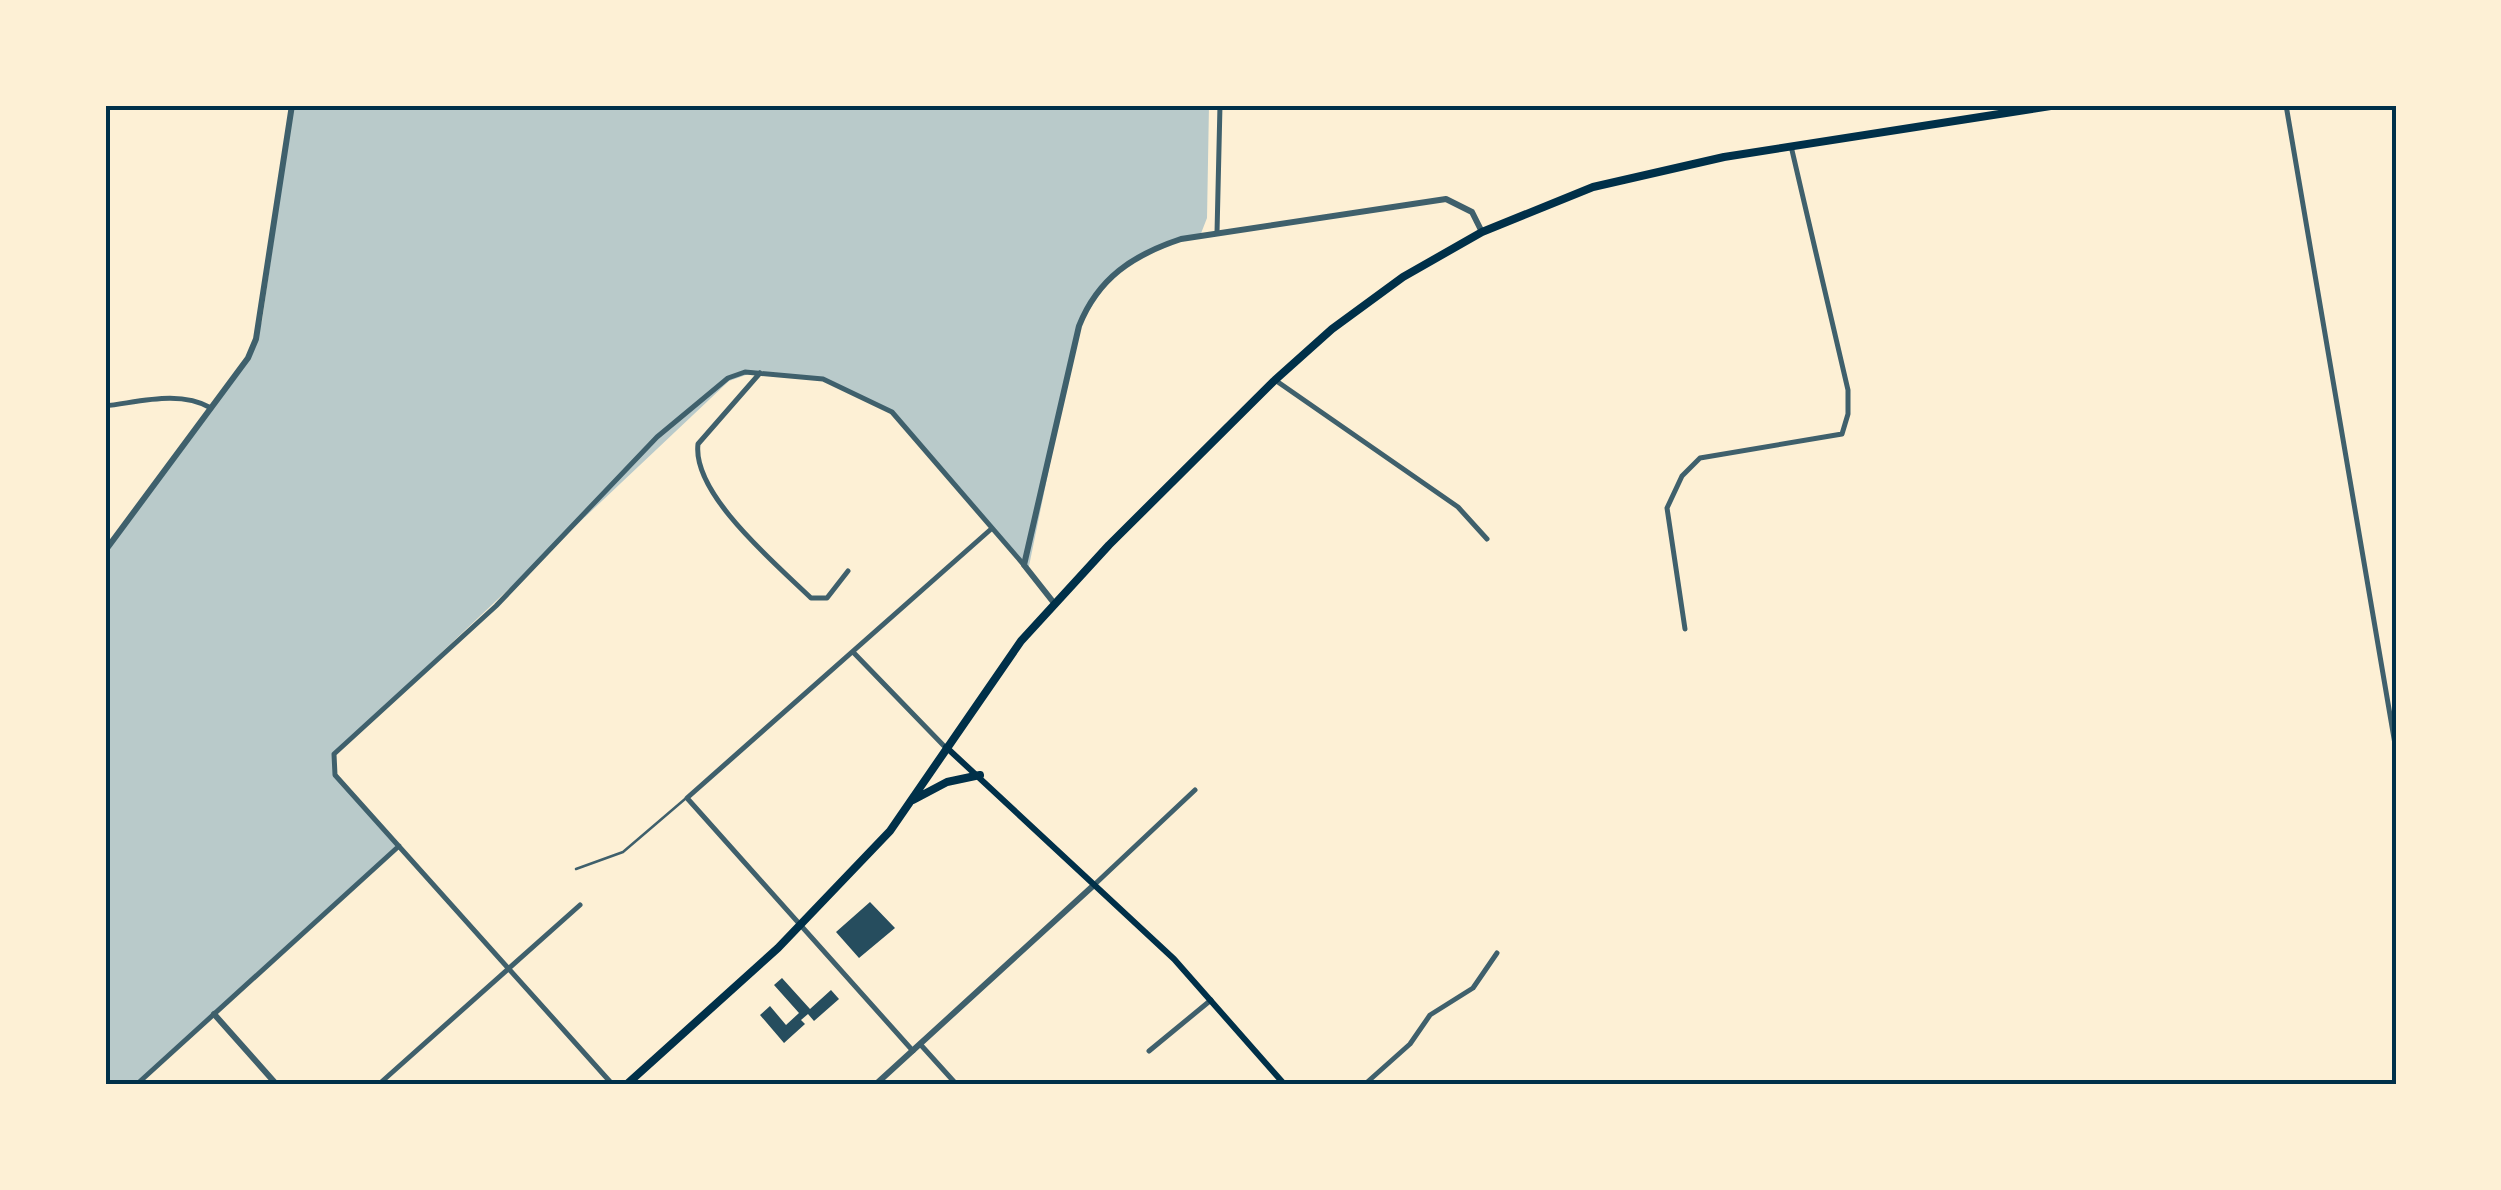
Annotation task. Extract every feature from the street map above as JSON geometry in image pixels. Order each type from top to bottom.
[{"type":"main road","points":[[626,1085],[801,926],[890,831],[945,746],[1054,603],[1275,380],[1332,329],[1403,277],[1482,232],[1593,188],[1694,162],[2057,105]]},
{"type":"main road","points":[[945,746],[1211,1000],[1285,1085]]},
{"type":"main road","points":[[909,802],[947,782],[980,776]]},
{"type":"street","points":[[105,550],[248,358],[256,339],[292,105]]},
{"type":"street","points":[[1217,233],[1220,105]]},
{"type":"street","points":[[2286,105],[2396,750]]},
{"type":"street","points":[[1685,629],[1667,508],[1682,476],[1700,458],[1842,434],[1848,414],[1848,390],[1792,146]]},
{"type":"street","points":[[1024,565],[1079,326],[1088,302],[1121,267],[1151,249],[1217,233],[1446,199],[1472,212],[1482,232]]},
{"type":"street","points":[[613,1085],[335,775],[332,764],[338,750],[496,606],[657,436],[728,378],[762,371],[823,379],[892,412],[1054,603]]},
{"type":"street","points":[[762,371],[698,444],[701,473],[746,534],[811,598],[827,598],[848,571]]},
{"type":"street","points":[[1275,380],[1458,508],[1486,539]]},
{"type":"street","points":[[105,406],[170,398],[194,399],[211,408]]},
{"type":"street","points":[[913,1051],[686,798],[990,530]]},
{"type":"street","points":[[852,652],[945,746]]},
{"type":"street","points":[[875,1085],[1194,790]]},
{"type":"street","points":[[136,1085],[400,846]]},
{"type":"street","points":[[378,1085],[580,905]]},
{"type":"street","points":[[1364,1085],[1410,1044],[1430,1016],[1472,988],[1497,953]]},
{"type":"street","points":[[1149,1051],[1211,1000]]},
{"type":"street","points":[[214,1014],[277,1085]]},
{"type":"street","points":[[920,1044],[957,1085]]},
{"type":"lane","points":[[576,869],[623,852],[686,798]]},
{"type":"shaded area","points":[[293,105],[1209,105],[1207,218],[1200,236],[1157,246],[1114,273],[1078,327],[1028,571],[893,412],[835,383],[796,375],[757,371],[729,381],[334,754],[334,773],[399,846],[135,1085],[105,1085],[105,552],[249,355],[262,321]]},
{"type":"building","points":[[870,902],[895,928],[859,958],[836,932]]},
{"type":"building","points":[[782,978],[810,1009],[831,990],[839,999],[814,1021],[808,1014],[801,1020],[805,1024],[784,1043],[760,1015],[770,1006],[786,1025],[799,1013],[774,985]]}]
